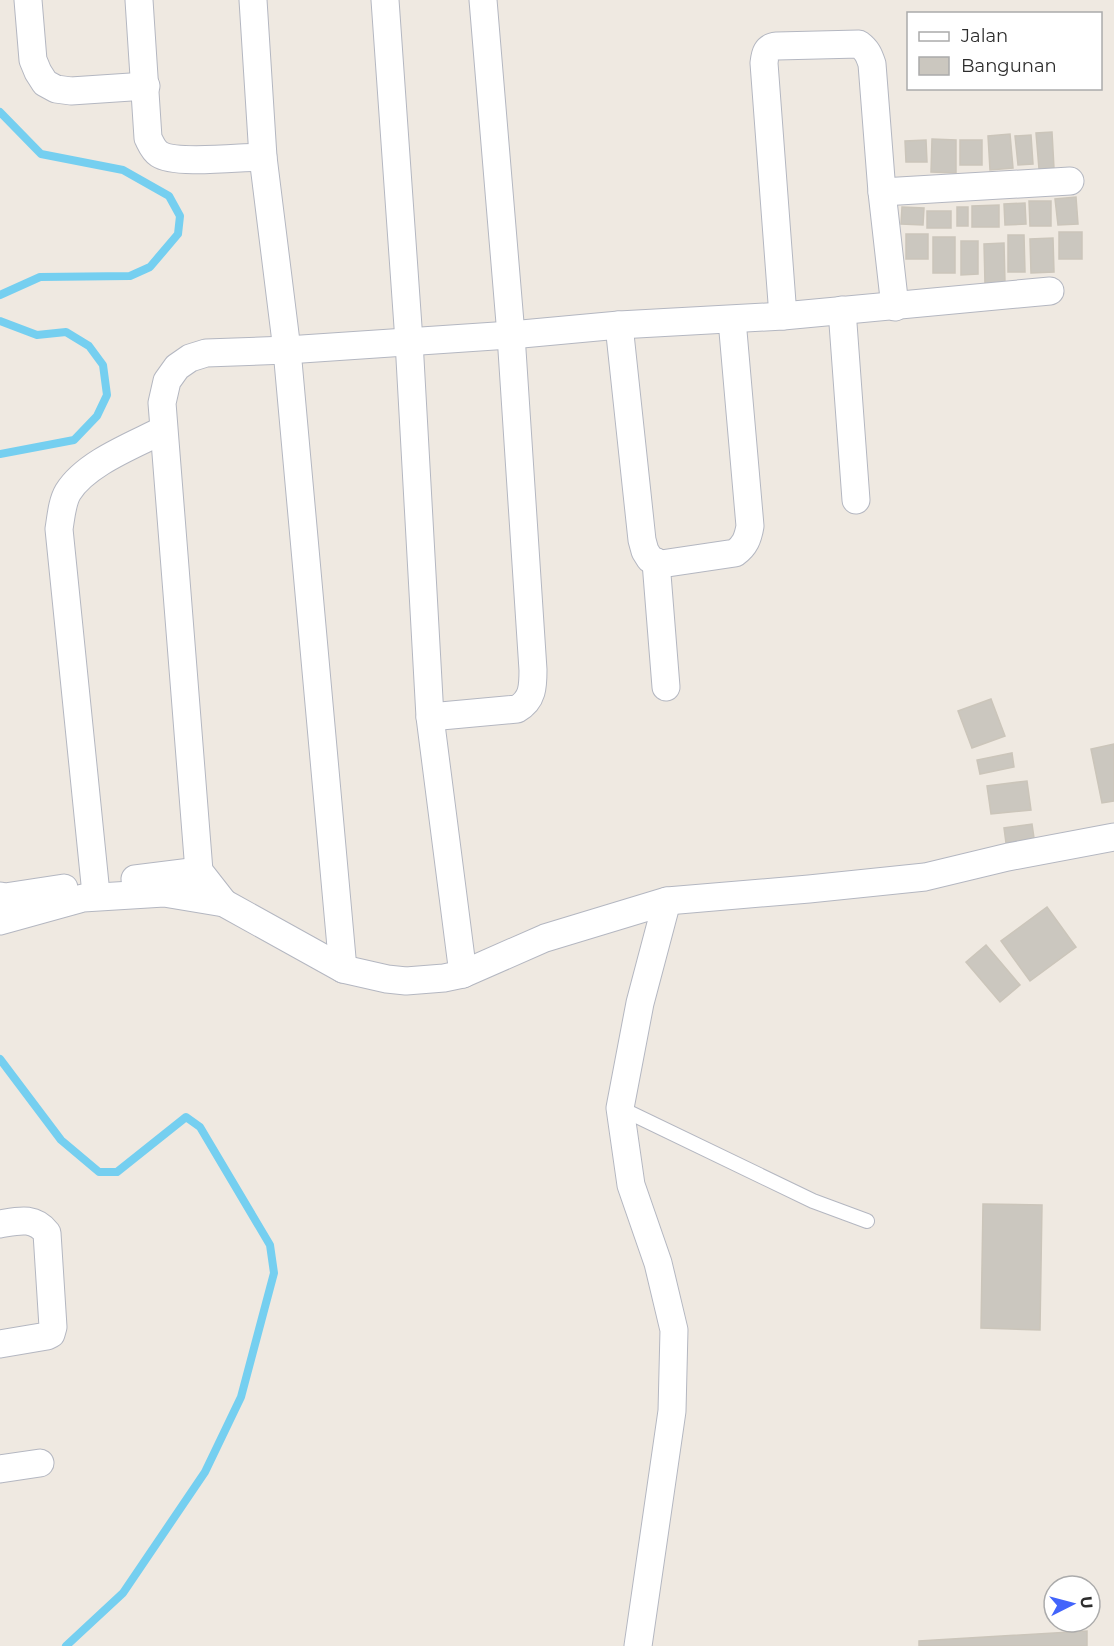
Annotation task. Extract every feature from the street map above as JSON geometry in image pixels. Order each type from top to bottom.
[{"type":"street","points":[[28,0],[33,60],[45,83],[56,89],[71,91],[146,86]]},
{"type":"street","points":[[139,0],[148,138],[153,147],[159,154],[179,160],[263,157]]},
{"type":"street","points":[[253,0],[263,157],[287,350],[343,969]]},
{"type":"street","points":[[385,0],[409,341],[430,717],[463,974]]},
{"type":"street","points":[[430,717],[517,709],[524,705],[532,689],[533,670],[511,335],[483,0]]},
{"type":"street","points":[[783,316],[764,63],[767,50],[777,46],[859,44],[866,50],[872,64],[882,192],[895,306]]},
{"type":"street","points":[[882,192],[1070,181]]},
{"type":"street","points":[[224,903],[199,871],[163,430],[162,403],[167,381],[183,362],[206,353],[287,350],[511,335],[620,325],[732,320],[1050,291]]},
{"type":"street","points":[[842,310],[856,500]]},
{"type":"street","points":[[620,325],[642,540],[650,559],[661,564],[735,553],[742,548],[748,535],[750,526],[732,320]]},
{"type":"street","points":[[95,884],[59,529],[67,493],[80,477],[96,465],[163,430]]},
{"type":"street","points":[[656,562],[666,687]]},
{"type":"street","points":[[0,921],[83,898],[164,893],[224,903],[343,969],[406,981],[463,974],[545,938],[667,901],[925,877],[1008,857],[1114,837]]},
{"type":"street","points":[[0,896],[199,871]]},
{"type":"street","points":[[638,1646],[672,1411],[674,1330],[658,1263],[632,1185],[620,1108],[640,1003],[667,901]]},
{"type":"street","points":[[0,1224],[33,1222],[47,1233],[53,1328],[51,1334],[47,1336],[0,1344]]},
{"type":"street","points":[[0,1469],[40,1463]]},
{"type":"lane","points":[[620,1108],[813,1201],[867,1221]]},
{"type":"building","points":[[1052,132],[1054,168],[1039,169],[1036,133]]},
{"type":"building","points":[[1010,134],[1013,168],[990,170],[988,136]]},
{"type":"building","points":[[1031,135],[1033,164],[1018,165],[1015,136]]},
{"type":"building","points":[[932,139],[956,140],[956,173],[931,172]]},
{"type":"building","points":[[926,140],[927,162],[906,162],[905,141]]},
{"type":"building","points":[[960,140],[982,140],[982,165],[960,165]]},
{"type":"building","points":[[1076,197],[1078,224],[1058,225],[1055,199]]},
{"type":"building","points":[[1029,201],[1051,201],[1051,226],[1030,226]]},
{"type":"building","points":[[1025,203],[1026,224],[1005,225],[1004,204]]},
{"type":"building","points":[[999,205],[999,227],[972,227],[972,206]]},
{"type":"building","points":[[902,207],[924,208],[923,225],[901,224]]},
{"type":"building","points":[[957,207],[968,207],[968,226],[957,226]]},
{"type":"building","points":[[927,211],[951,211],[951,228],[927,228]]},
{"type":"building","points":[[1059,232],[1082,232],[1082,259],[1059,259]]},
{"type":"building","points":[[906,234],[928,234],[928,259],[906,259]]},
{"type":"building","points":[[1008,235],[1024,235],[1025,272],[1008,272]]},
{"type":"building","points":[[933,237],[955,237],[955,273],[933,273]]},
{"type":"building","points":[[1053,238],[1054,272],[1031,273],[1030,239]]},
{"type":"building","points":[[961,241],[978,241],[978,274],[961,275]]},
{"type":"building","points":[[1004,243],[1005,283],[985,284],[984,244]]},
{"type":"building","points":[[991,699],[1005,736],[972,748],[958,711]]},
{"type":"building","points":[[1114,744],[1114,801],[1102,803],[1091,749]]},
{"type":"building","points":[[1012,753],[1014,767],[980,774],[977,760]]},
{"type":"building","points":[[1027,781],[1031,810],[991,814],[987,786]]},
{"type":"building","points":[[1032,824],[1034,838],[1006,843],[1004,828]]},
{"type":"building","points":[[1047,907],[1076,947],[1030,981],[1001,941]]},
{"type":"building","points":[[986,945],[1020,985],[1000,1002],[966,962]]},
{"type":"building","points":[[983,1204],[1042,1205],[1040,1330],[981,1328]]},
{"type":"building","points":[[1042,1634],[1087,1634],[1087,1646],[919,1646],[919,1641]]},
{"type":"waterway","points":[[0,112],[41,154],[123,170],[169,196],[180,216],[178,234],[150,267],[130,276],[40,277],[0,295]]},
{"type":"waterway","points":[[0,321],[37,335],[66,332],[89,346],[103,365],[107,395],[97,416],[74,440],[0,454]]},
{"type":"waterway","points":[[0,1059],[61,1140],[99,1172],[117,1172],[186,1117],[200,1127],[270,1245],[274,1273],[241,1397],[205,1472],[123,1593],[66,1646]]}]
